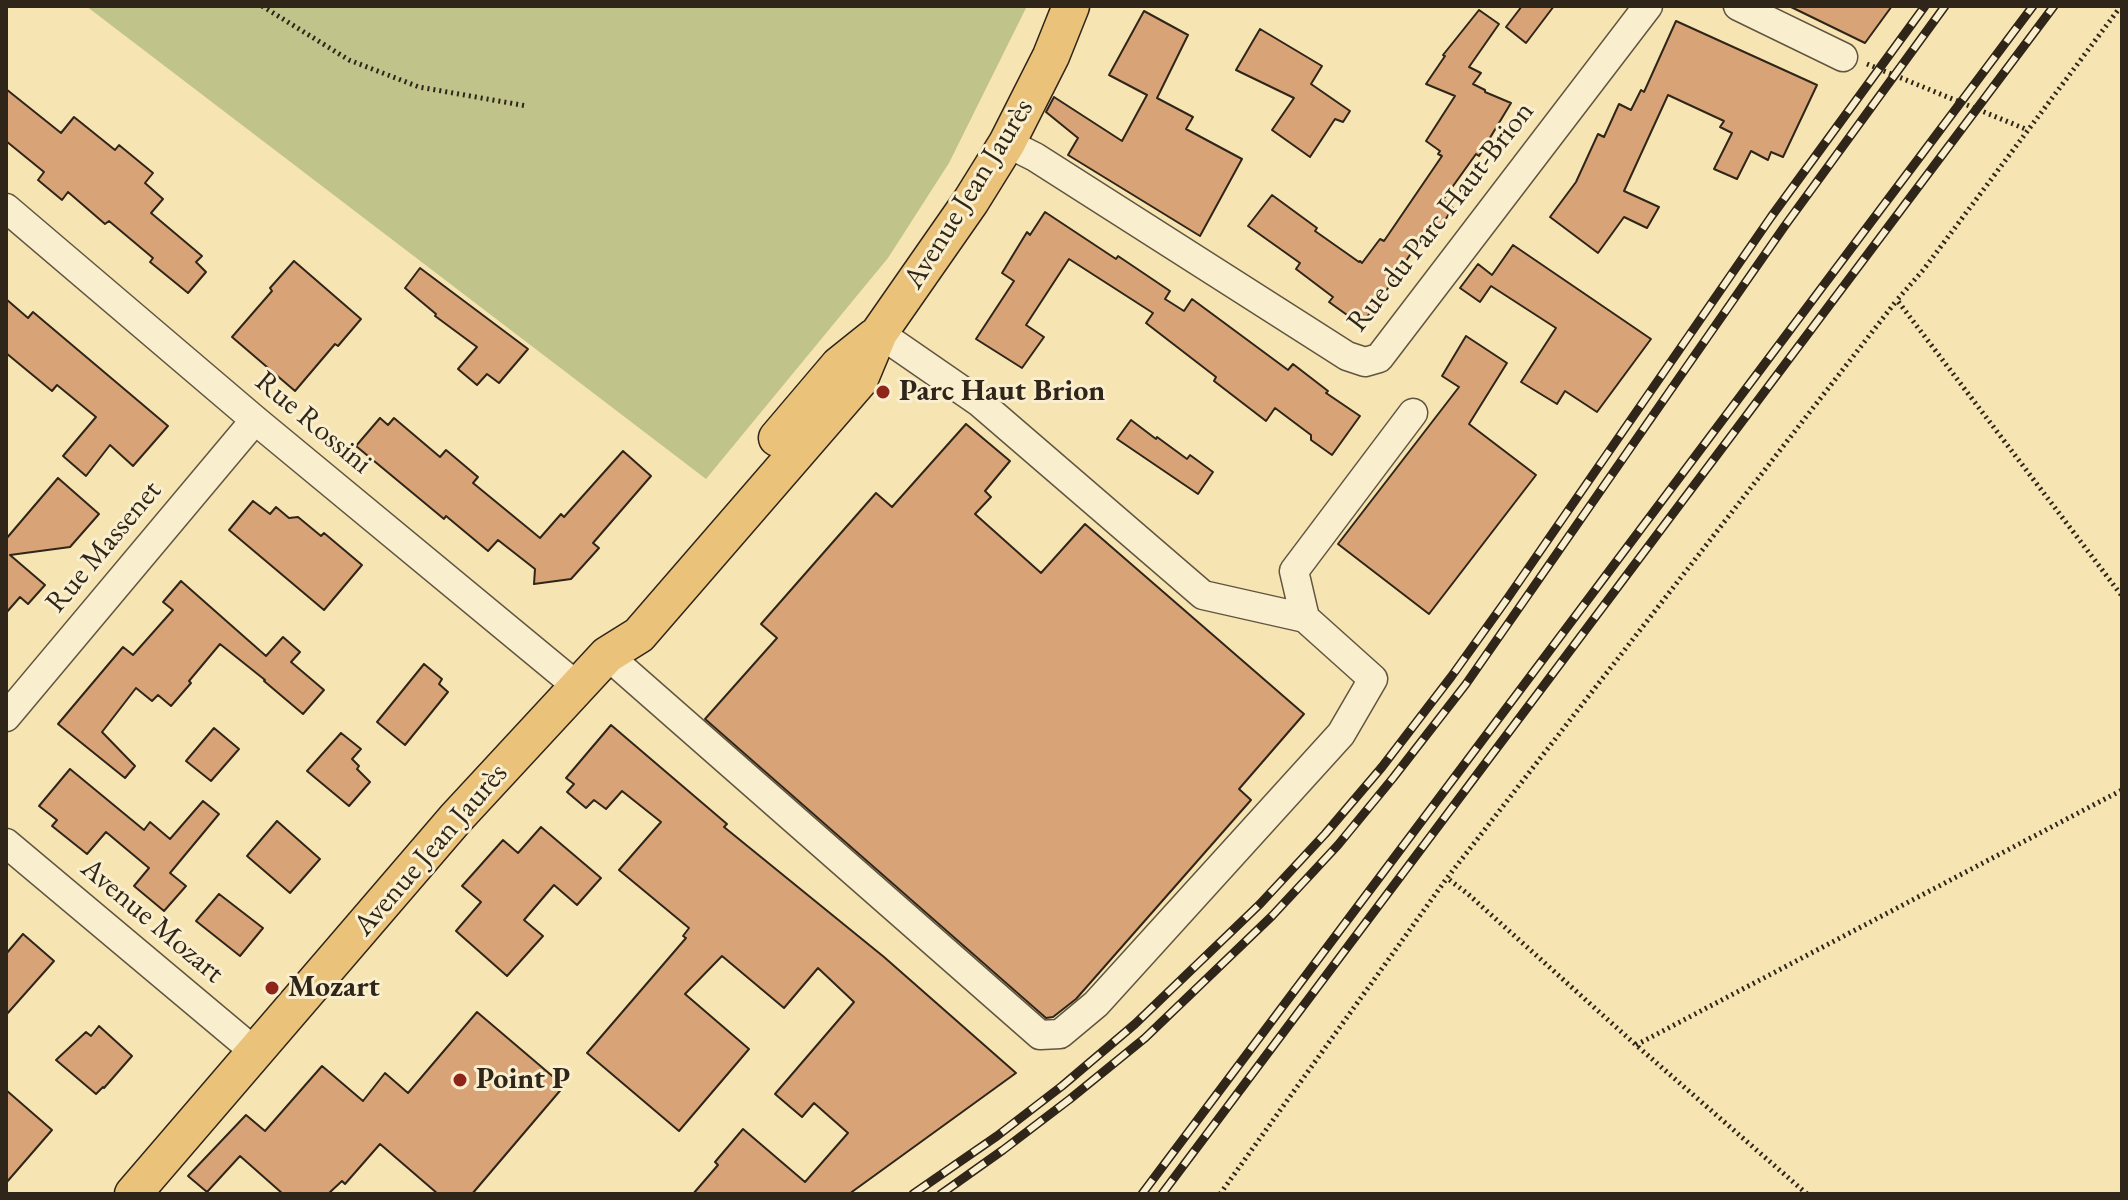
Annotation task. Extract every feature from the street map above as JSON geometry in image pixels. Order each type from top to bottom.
[{"type":"main road","name":"Avenue Jean Jaurès","points":[[133,1194],[456,818],[607,655],[622,619],[839,365],[879,333],[971,201],[1007,143],[1051,56],[1071,6]]},
{"type":"street","name":"Rue du Parc Haut-Brion","points":[[1007,143],[1035,157],[1347,356],[1365,362],[1379,358],[1648,6]]},
{"type":"street","points":[[1738,6],[1843,57]]},
{"type":"street","name":"Rue Rossini","points":[[6,208],[255,420],[578,687]]},
{"type":"street","points":[[607,655],[1040,1035],[1060,1034],[1096,1004],[1341,734],[1373,679],[1305,618],[1203,595],[979,402],[879,333]]},
{"type":"street","points":[[1305,618],[1294,571],[1413,413]]},
{"type":"street","name":"Rue Massenet","points":[[6,717],[255,420]]},
{"type":"street","name":"Avenue Mozart","points":[[6,843],[254,1051]]},
{"type":"path","points":[[262,6],[349,60],[419,87],[527,106]]},
{"type":"path","points":[[1220,1194],[1447,878],[1924,269],[2121,6]]},
{"type":"path","points":[[1843,57],[1894,74],[2029,130]]},
{"type":"path","points":[[1897,300],[2122,596]]},
{"type":"path","points":[[1636,1045],[2122,790]]},
{"type":"path","points":[[1447,878],[1807,1194]]},
{"type":"green space","points":[[86,6],[1027,6],[949,163],[888,258],[706,479]]},
{"type":"building","points":[[1522,6],[1554,6],[1526,43],[1506,27]]},
{"type":"building","points":[[1789,6],[1892,6],[1865,43]]},
{"type":"building","points":[[1479,10],[1499,24],[1469,67],[1481,73],[1473,84],[1511,103],[1479,156],[1476,154],[1443,200],[1453,208],[1433,238],[1425,232],[1361,325],[1329,302],[1333,297],[1296,269],[1300,263],[1248,226],[1272,195],[1317,228],[1315,231],[1362,263],[1380,239],[1384,241],[1442,156],[1426,141],[1455,96],[1426,84],[1443,55]]},
{"type":"building","points":[[1144,11],[1188,35],[1157,98],[1193,117],[1186,129],[1242,159],[1200,236],[1068,155],[1078,138],[1046,112],[1054,97],[1122,141],[1147,95],[1109,75]]},
{"type":"building","points":[[1676,21],[1817,85],[1783,157],[1771,152],[1768,160],[1751,151],[1737,179],[1714,169],[1732,133],[1720,127],[1724,121],[1668,95],[1624,191],[1659,207],[1647,228],[1624,217],[1598,253],[1550,217],[1576,182],[1598,134],[1604,137],[1619,104],[1631,110],[1641,90],[1644,92]]},
{"type":"building","points":[[1260,29],[1322,66],[1311,84],[1350,111],[1343,122],[1335,119],[1310,157],[1272,130],[1294,98],[1236,70]]},
{"type":"building","points":[[6,89],[61,133],[74,117],[115,150],[119,145],[153,173],[145,183],[163,199],[151,213],[202,256],[196,262],[206,272],[188,293],[150,262],[153,258],[109,221],[105,224],[68,192],[62,200],[38,180],[44,172],[6,141]]},
{"type":"building","points":[[1045,212],[1170,291],[1165,299],[1184,311],[1192,299],[1288,370],[1293,364],[1328,391],[1326,393],[1360,416],[1332,455],[1275,408],[1266,421],[1214,381],[1216,377],[1146,323],[1153,313],[1069,259],[1026,325],[1044,337],[1022,368],[976,339],[1014,281],[1002,273],[1027,232],[1030,235]]},
{"type":"building","points":[[1513,245],[1651,339],[1597,412],[1565,391],[1557,404],[1521,382],[1556,328],[1491,286],[1480,302],[1460,288],[1478,264],[1492,275]]},
{"type":"building","points":[[294,261],[361,319],[295,391],[232,337]]},
{"type":"building","points":[[420,268],[528,349],[499,383],[487,374],[477,385],[458,369],[477,347],[435,316],[405,288]]},
{"type":"building","points":[[6,299],[28,318],[33,312],[168,426],[133,466],[110,445],[86,476],[63,456],[96,417],[57,385],[52,391],[6,353]]},
{"type":"building","points":[[1466,336],[1507,363],[1469,424],[1536,475],[1429,614],[1338,544],[1459,387],[1442,376]]},
{"type":"building","points":[[380,418],[388,425],[394,418],[440,457],[446,450],[478,477],[473,483],[540,538],[561,514],[564,517],[623,451],[651,476],[593,543],[599,548],[571,579],[534,584],[535,569],[498,540],[488,551],[356,446]]},
{"type":"building","points":[[1131,420],[1187,459],[1190,455],[1213,472],[1198,494],[1117,439]]},
{"type":"building","points":[[966,424],[1010,461],[985,491],[991,497],[975,514],[1041,573],[1085,524],[1304,714],[1239,789],[1251,800],[1076,999],[1053,1017],[1046,1018],[705,719],[777,638],[761,624],[876,493],[892,507]]},
{"type":"building","points":[[58,478],[99,514],[70,547],[10,555],[45,585],[28,604],[20,597],[6,613],[6,539]]},
{"type":"building","points":[[253,501],[270,514],[276,507],[289,518],[298,517],[321,536],[324,533],[362,565],[324,610],[229,530]]},
{"type":"building","points":[[181,581],[266,656],[283,637],[300,652],[291,662],[324,690],[303,714],[220,644],[171,706],[158,695],[152,701],[136,688],[102,732],[135,766],[125,778],[58,724],[123,647],[133,655],[173,610],[163,602]]},
{"type":"building","points":[[424,664],[442,679],[439,684],[448,692],[405,745],[377,722]]},
{"type":"building","points":[[611,725],[727,824],[724,827],[884,957],[1016,1073],[849,1194],[693,1194],[743,1129],[805,1182],[848,1133],[814,1103],[802,1117],[775,1094],[854,1002],[818,968],[784,1008],[722,956],[685,994],[749,1049],[679,1131],[587,1053],[686,938],[683,936],[689,928],[619,870],[661,822],[622,791],[606,809],[594,800],[586,808],[567,792],[574,784],[566,778]]},
{"type":"building","points":[[214,728],[239,749],[211,781],[186,761]]},
{"type":"building","points":[[341,733],[361,749],[352,759],[370,782],[349,806],[307,771]]},
{"type":"building","points":[[70,769],[144,830],[150,822],[170,839],[203,801],[219,814],[170,873],[186,886],[164,911],[134,886],[149,868],[106,832],[87,854],[52,826],[57,820],[39,806]]},
{"type":"building","points":[[277,821],[320,859],[290,893],[247,856]]},
{"type":"building","points":[[541,827],[601,878],[577,905],[554,885],[524,920],[543,936],[507,976],[456,931],[481,902],[462,886],[503,840],[518,853]]},
{"type":"building","points":[[219,894],[263,928],[240,956],[196,921]]},
{"type":"building","points":[[23,934],[54,961],[6,1015],[6,954]]},
{"type":"building","points":[[477,1012],[564,1086],[472,1194],[438,1194],[380,1144],[345,1184],[342,1181],[328,1194],[283,1194],[240,1156],[207,1192],[188,1176],[246,1115],[265,1131],[322,1066],[363,1101],[385,1073],[408,1093]]},
{"type":"building","points":[[99,1026],[132,1056],[96,1094],[56,1060],[86,1032],[91,1036]]},
{"type":"building","points":[[6,1090],[52,1130],[6,1183]]},
{"type":"railway","points":[[913,1194],[997,1136],[1135,1024],[1260,904],[1325,834],[1382,767],[1451,677],[1771,217],[1925,6]]},
{"type":"railway","points":[[941,1194],[1070,1099],[1145,1038],[1272,916],[1338,845],[1466,684],[1784,227],[1945,6]]},
{"type":"railway","points":[[1142,1194],[2033,6]]},
{"type":"railway","points":[[1162,1194],[2054,6]]},
{"type":"place","name":"Parc Haut Brion","points":[[883,392]]},
{"type":"place","name":"Mozart","points":[[272,988]]},
{"type":"place","name":"Point P","points":[[460,1080]]}]
